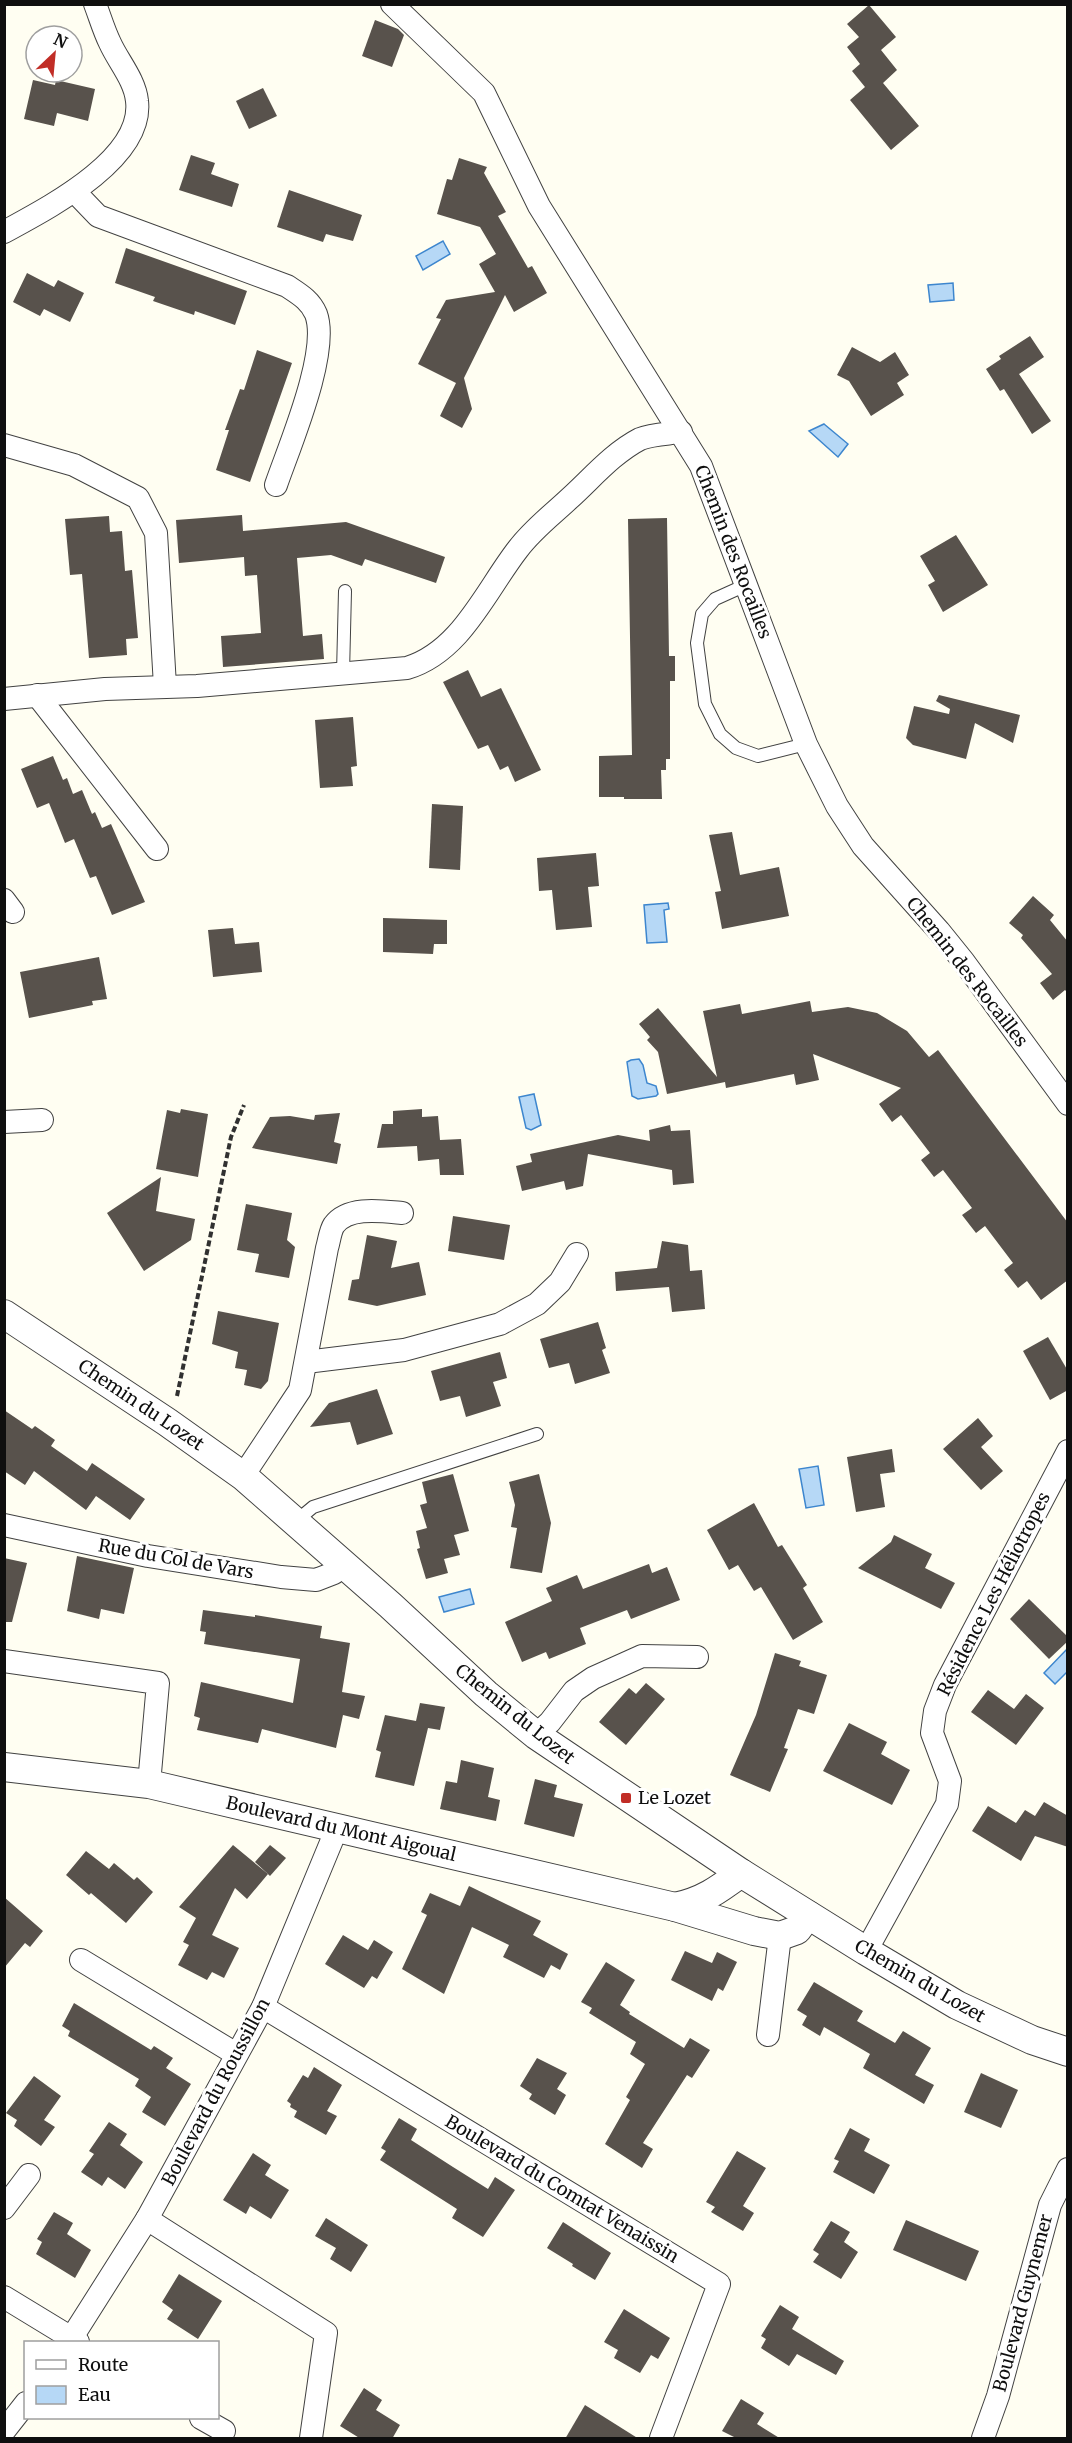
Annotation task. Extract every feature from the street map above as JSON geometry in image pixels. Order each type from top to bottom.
[{"type":"street","points":[[4,232],[74,191],[120,152],[129,139],[136,121],[137,100],[133,86],[109,42],[95,4]]},
{"type":"street","name":"Chemin des Rocailles","points":[[392,4],[484,93],[539,206],[701,466],[806,744],[837,806],[863,846],[939,931],[1068,1104]]},
{"type":"street","points":[[74,191],[98,216],[287,286],[309,301],[316,315],[319,330],[316,356],[309,390],[276,485]]},
{"type":"street","points":[[4,699],[165,686],[197,686],[407,668],[443,648],[470,617],[518,549],[540,524],[616,456],[642,439],[681,432]]},
{"type":"street","points":[[4,446],[74,465],[138,498],[156,533],[165,686]]},
{"type":"street","points":[[37,695],[158,849]]},
{"type":"street","points":[[4,1122],[42,1120]]},
{"type":"street","points":[[243,1476],[300,1390],[333,1226],[347,1215],[376,1210],[402,1213]]},
{"type":"street","points":[[306,1362],[404,1350],[500,1324],[537,1304],[560,1282],[577,1254]]},
{"type":"street","name":"Chemin du Lozet","points":[[4,1314],[167,1422],[243,1476],[486,1694],[536,1735],[741,1873],[866,1951],[957,2005],[1032,2040],[1068,2052]]},
{"type":"street","name":"Résidence Les Héliotropes","points":[[866,1951],[947,1804],[950,1781],[932,1733],[935,1711],[945,1685],[1068,1451]]},
{"type":"street","name":"Rue du Col de Vars","points":[[4,1525],[148,1556],[281,1577],[316,1580],[334,1573],[342,1563]]},
{"type":"street","points":[[536,1735],[550,1722],[574,1691],[593,1678],[642,1656],[697,1658]]},
{"type":"street","points":[[4,1660],[158,1683],[149,1784]]},
{"type":"street","name":"Boulevard du Mont Aigoual","points":[[4,1767],[149,1784],[675,1907],[754,1931],[780,1936]]},
{"type":"street","name":"Boulevard du Roussillon","points":[[73,2341],[147,2219],[263,2007],[337,1828]]},
{"type":"street","name":"Boulevard du Mont Aigoual","points":[[675,1907],[697,1902],[716,1892],[741,1873]]},
{"type":"street","points":[[768,2035],[780,1936],[797,1929],[808,1915]]},
{"type":"street","points":[[81,1960],[236,2054]]},
{"type":"street","name":"Boulevard du Comtat Venaissin","points":[[263,2007],[719,2284],[661,2439]]},
{"type":"street","name":"Boulevard Guynemer","points":[[983,2439],[998,2396],[1050,2205],[1068,2169]]},
{"type":"street","points":[[4,2208],[28,2175]]},
{"type":"street","points":[[147,2219],[326,2333],[311,2439]]},
{"type":"street","points":[[4,2297],[73,2341]]},
{"type":"street","points":[[4,2431],[24,2406]]},
{"type":"street","points":[[203,2419],[224,2431]]},
{"type":"lane","points":[[746,585],[715,599],[702,614],[697,643],[705,704],[720,734],[736,748],[758,756],[806,744]]},
{"type":"lane","points":[[343,673],[345,591]]},
{"type":"lane","points":[[295,1521],[313,1507],[537,1434]]},
{"type":"path","points":[[167,1422],[174,1407],[231,1137],[244,1105]]},
{"type":"water","points":[[443,241],[450,254],[423,270],[416,256]]},
{"type":"water","points":[[953,283],[954,300],[930,302],[928,285]]},
{"type":"water","points":[[824,424],[848,444],[838,457],[809,431]]},
{"type":"water","points":[[668,903],[669,909],[664,910],[667,942],[647,943],[644,905]]},
{"type":"water","points":[[639,1059],[643,1065],[647,1083],[656,1086],[658,1094],[656,1096],[638,1099],[632,1096],[627,1062]]},
{"type":"water","points":[[534,1094],[541,1125],[531,1130],[526,1128],[519,1097]]},
{"type":"water","points":[[818,1466],[824,1505],[806,1508],[799,1469]]},
{"type":"water","points":[[470,1589],[474,1604],[444,1612],[439,1597]]},
{"type":"water","points":[[1067,1649],[1067,1672],[1055,1684],[1044,1673]]},
{"type":"building","points":[[869,5],[896,37],[881,50],[897,70],[883,83],[919,126],[891,150],[850,100],[865,87],[852,71],[860,64],[847,47],[859,37],[847,24]]},
{"type":"building","points":[[375,20],[398,29],[404,35],[392,67],[362,56]]},
{"type":"building","points":[[32,84],[73,84],[95,89],[88,121],[57,113],[54,126],[24,119]]},
{"type":"building","points":[[263,88],[277,116],[249,129],[236,101]]},
{"type":"building","points":[[191,155],[215,163],[211,174],[239,184],[232,207],[179,190]]},
{"type":"building","points":[[459,158],[487,167],[484,173],[506,212],[498,216],[528,268],[532,266],[547,293],[514,312],[505,295],[464,378],[472,409],[462,428],[440,416],[456,383],[418,364],[441,319],[436,318],[446,300],[495,292],[479,264],[496,254],[480,227],[437,214],[447,179],[452,180]]},
{"type":"building","points":[[289,190],[362,215],[353,241],[326,234],[323,242],[277,227]]},
{"type":"building","points":[[126,248],[247,291],[235,325],[195,311],[194,315],[153,301],[155,297],[115,283]]},
{"type":"building","points":[[27,273],[54,287],[58,280],[84,293],[70,322],[44,309],[40,316],[13,302]]},
{"type":"building","points":[[1030,336],[1044,357],[1019,374],[1051,421],[1032,434],[1004,389],[1000,391],[986,369],[1001,359],[999,356]]},
{"type":"building","points":[[852,347],[880,362],[895,352],[909,375],[897,383],[904,395],[871,416],[849,381],[837,375]]},
{"type":"building","points":[[257,350],[292,363],[250,482],[216,470],[229,430],[225,430],[240,389],[244,390]]},
{"type":"building","points":[[242,515],[243,531],[346,522],[445,557],[436,583],[365,559],[362,566],[331,555],[297,558],[303,636],[322,634],[324,659],[223,667],[221,636],[261,633],[257,575],[245,576],[244,557],[179,563],[176,520]]},
{"type":"building","points":[[109,516],[110,532],[122,531],[125,571],[132,570],[138,638],[126,639],[127,655],[89,658],[82,574],[70,575],[65,519]]},
{"type":"building","points":[[667,518],[669,656],[675,656],[675,681],[670,681],[670,759],[666,759],[666,770],[661,770],[662,799],[599,797],[599,756],[632,755],[628,519]]},
{"type":"building","points":[[956,535],[988,585],[943,612],[928,585],[935,581],[920,556]]},
{"type":"building","points":[[468,670],[481,697],[501,688],[541,770],[515,782],[508,766],[500,770],[488,745],[478,749],[443,682]]},
{"type":"building","points":[[939,695],[1020,715],[1013,743],[975,723],[966,759],[913,745],[906,738],[914,706],[949,714],[950,709],[936,701]]},
{"type":"building","points":[[353,717],[357,766],[351,767],[353,786],[320,788],[315,720]]},
{"type":"building","points":[[53,756],[63,780],[67,778],[73,794],[82,790],[92,814],[95,812],[102,828],[111,824],[145,902],[112,915],[96,876],[90,878],[74,839],[65,843],[49,803],[37,808],[21,769]]},
{"type":"building","points":[[432,804],[463,806],[460,870],[429,868]]},
{"type":"building","points":[[732,832],[740,875],[779,867],[789,916],[722,929],[715,892],[721,891],[709,835]]},
{"type":"building","points":[[596,853],[599,886],[588,887],[592,927],[556,930],[552,890],[539,891],[537,858]]},
{"type":"building","points":[[1033,896],[1054,915],[1050,920],[1068,942],[1068,993],[1065,990],[1053,1000],[1040,983],[1052,974],[1021,938],[1023,935],[1009,923]]},
{"type":"building","points":[[383,918],[447,920],[447,944],[434,944],[433,954],[383,952]]},
{"type":"building","points":[[233,928],[235,944],[259,942],[262,972],[213,977],[208,930]]},
{"type":"building","points":[[99,957],[107,999],[92,1001],[93,1005],[29,1018],[20,972]]},
{"type":"building","points":[[810,1001],[812,1012],[848,1007],[877,1013],[907,1031],[929,1057],[938,1050],[1068,1223],[1068,1280],[1041,1300],[1027,1281],[1018,1288],[1004,1270],[1013,1263],[985,1226],[976,1233],[962,1215],[972,1208],[943,1170],[934,1177],[921,1160],[930,1153],[901,1115],[892,1122],[879,1104],[901,1088],[813,1054],[819,1080],[796,1085],[794,1074],[726,1088],[725,1082],[667,1094],[658,1052],[647,1040],[650,1037],[639,1024],[658,1008],[717,1077],[703,1011],[740,1004],[742,1014]]},
{"type":"building","points":[[181,1109],[208,1114],[198,1177],[156,1169],[167,1110],[180,1113]]},
{"type":"building","points":[[422,1109],[422,1117],[438,1116],[440,1140],[461,1139],[464,1175],[440,1175],[439,1159],[418,1161],[417,1146],[377,1148],[382,1124],[393,1124],[393,1111]]},
{"type":"building","points":[[340,1113],[334,1142],[341,1144],[337,1164],[252,1148],[270,1117],[290,1116],[314,1120],[315,1115]]},
{"type":"building","points":[[670,1125],[671,1131],[690,1130],[694,1183],[673,1185],[672,1170],[588,1154],[583,1186],[566,1190],[564,1181],[522,1191],[516,1166],[532,1162],[530,1154],[618,1135],[650,1141],[649,1130]]},
{"type":"building","points":[[161,1177],[156,1211],[195,1219],[191,1240],[144,1271],[107,1213]]},
{"type":"building","points":[[246,1204],[292,1213],[287,1240],[295,1247],[289,1278],[255,1272],[259,1254],[237,1250]]},
{"type":"building","points":[[453,1216],[510,1225],[504,1260],[448,1251]]},
{"type":"building","points":[[367,1235],[397,1241],[391,1268],[419,1262],[426,1295],[377,1306],[348,1300],[352,1280],[359,1279]]},
{"type":"building","points":[[662,1241],[688,1245],[690,1271],[702,1270],[705,1309],[672,1312],[669,1287],[616,1291],[615,1272],[657,1268]]},
{"type":"building","points":[[218,1311],[279,1323],[268,1381],[261,1389],[244,1385],[247,1370],[235,1368],[238,1352],[212,1344]]},
{"type":"building","points":[[598,1322],[606,1348],[602,1350],[610,1373],[575,1384],[569,1363],[549,1368],[540,1339]]},
{"type":"building","points":[[1048,1337],[1068,1371],[1068,1390],[1050,1400],[1023,1351]]},
{"type":"building","points":[[500,1352],[507,1378],[493,1382],[501,1406],[466,1417],[460,1396],[440,1401],[431,1371]]},
{"type":"building","points":[[377,1389],[393,1434],[357,1445],[350,1422],[310,1427],[329,1403]]},
{"type":"building","points":[[4,1410],[32,1429],[35,1426],[55,1440],[51,1446],[87,1471],[92,1463],[145,1499],[130,1520],[96,1496],[86,1510],[34,1471],[25,1485],[4,1471]]},
{"type":"building","points":[[978,1418],[993,1436],[981,1447],[1003,1471],[981,1490],[943,1449]]},
{"type":"building","points":[[892,1449],[895,1472],[880,1474],[885,1507],[856,1512],[847,1457]]},
{"type":"building","points":[[453,1474],[469,1531],[454,1535],[460,1555],[444,1559],[448,1573],[426,1579],[417,1549],[420,1548],[416,1531],[427,1528],[420,1505],[427,1503],[422,1482]]},
{"type":"building","points":[[539,1474],[551,1523],[542,1573],[510,1568],[517,1528],[511,1527],[515,1505],[509,1482]]},
{"type":"building","points":[[754,1503],[778,1547],[782,1545],[807,1585],[803,1588],[823,1622],[793,1640],[761,1587],[754,1591],[738,1565],[729,1570],[707,1530]]},
{"type":"building","points":[[894,1535],[932,1554],[925,1568],[955,1583],[941,1609],[858,1568],[891,1542]]},
{"type":"building","points":[[77,1556],[134,1568],[124,1614],[101,1609],[99,1619],[67,1611]]},
{"type":"building","points":[[4,1558],[27,1563],[12,1622],[4,1622]]},
{"type":"building","points":[[649,1564],[652,1573],[667,1567],[680,1600],[631,1619],[627,1610],[580,1628],[586,1644],[549,1659],[546,1652],[522,1662],[505,1622],[552,1601],[546,1588],[577,1575],[583,1589]]},
{"type":"building","points":[[1029,1599],[1068,1637],[1068,1641],[1049,1659],[1010,1619]]},
{"type":"building","points":[[203,1610],[255,1617],[255,1615],[322,1626],[320,1638],[350,1643],[342,1692],[365,1696],[359,1719],[343,1715],[336,1748],[262,1729],[258,1743],[197,1730],[200,1718],[194,1716],[201,1682],[293,1703],[300,1659],[204,1644],[206,1632],[200,1631]]},
{"type":"building","points":[[775,1653],[801,1661],[799,1666],[827,1675],[814,1714],[798,1709],[784,1748],[788,1749],[770,1792],[730,1775],[756,1715]]},
{"type":"building","points":[[646,1683],[665,1699],[626,1745],[599,1722],[629,1688],[636,1694]]},
{"type":"building","points":[[988,1690],[1014,1709],[1026,1694],[1044,1708],[1016,1745],[971,1712]]},
{"type":"building","points":[[420,1703],[445,1707],[440,1730],[428,1728],[414,1786],[375,1777],[381,1752],[376,1750],[385,1715],[416,1721]]},
{"type":"building","points":[[849,1723],[887,1742],[881,1754],[910,1770],[892,1805],[823,1771]]},
{"type":"building","points":[[461,1760],[494,1768],[488,1797],[500,1800],[496,1821],[440,1809],[446,1781],[457,1783]]},
{"type":"building","points":[[535,1779],[557,1785],[554,1797],[583,1804],[574,1837],[524,1824]]},
{"type":"building","points":[[1044,1802],[1068,1816],[1068,1847],[1035,1836],[1021,1861],[972,1831],[988,1806],[1016,1823],[1025,1810],[1035,1816]]},
{"type":"building","points":[[233,1845],[268,1874],[247,1899],[235,1888],[212,1935],[239,1948],[224,1978],[212,1972],[207,1980],[178,1965],[189,1945],[183,1942],[196,1918],[179,1907]]},
{"type":"building","points":[[270,1845],[286,1858],[270,1876],[255,1862]]},
{"type":"building","points":[[86,1851],[109,1869],[114,1863],[134,1880],[137,1877],[153,1892],[126,1923],[66,1875]]},
{"type":"building","points":[[469,1886],[541,1921],[533,1935],[568,1954],[560,1970],[551,1965],[544,1978],[503,1957],[509,1945],[472,1927],[444,1994],[402,1969],[427,1915],[421,1912],[430,1893],[460,1906]]},
{"type":"building","points":[[4,1897],[43,1931],[30,1947],[25,1943],[4,1968]]},
{"type":"building","points":[[343,1935],[368,1950],[374,1940],[393,1952],[377,1979],[372,1976],[364,1988],[325,1964]]},
{"type":"building","points":[[685,1951],[712,1963],[717,1952],[737,1962],[723,1991],[718,1988],[712,2001],[671,1980]]},
{"type":"building","points":[[606,1962],[635,1980],[620,2005],[630,2012],[629,2014],[684,2048],[690,2038],[710,2050],[692,2078],[687,2075],[643,2143],[653,2149],[642,2168],[605,2144],[630,2100],[626,2097],[645,2064],[630,2054],[636,2042],[589,2013],[592,2008],[581,2002]]},
{"type":"building","points":[[814,1982],[863,2011],[857,2021],[895,2043],[903,2031],[931,2048],[915,2075],[934,2085],[924,2104],[863,2068],[870,2054],[824,2027],[820,2036],[802,2025],[807,2016],[797,2010]]},
{"type":"building","points":[[74,2003],[151,2050],[154,2046],[173,2058],[166,2068],[191,2084],[165,2126],[142,2112],[151,2097],[135,2086],[139,2079],[68,2036],[70,2031],[62,2026]]},
{"type":"building","points":[[537,2058],[567,2073],[557,2089],[566,2095],[555,2115],[529,2099],[532,2094],[520,2086]]},
{"type":"building","points":[[314,2067],[342,2085],[327,2111],[337,2116],[326,2135],[294,2117],[297,2111],[290,2107],[291,2104],[287,2101],[303,2075],[308,2078]]},
{"type":"building","points":[[981,2073],[1018,2090],[1001,2128],[964,2112]]},
{"type":"building","points":[[34,2076],[61,2096],[44,2120],[55,2127],[41,2146],[14,2126],[17,2120],[6,2113]]},
{"type":"building","points":[[399,2118],[417,2129],[411,2140],[488,2189],[495,2177],[515,2190],[483,2237],[452,2218],[457,2209],[380,2160],[386,2151],[381,2148]]},
{"type":"building","points":[[109,2122],[127,2134],[120,2145],[143,2162],[125,2189],[108,2177],[102,2186],[81,2172],[94,2154],[89,2151]]},
{"type":"building","points":[[850,2128],[870,2139],[864,2151],[890,2165],[874,2194],[833,2172],[839,2161],[834,2159]]},
{"type":"building","points":[[737,2151],[766,2168],[743,2206],[754,2213],[743,2231],[711,2212],[715,2207],[706,2202]]},
{"type":"building","points":[[253,2153],[271,2165],[265,2175],[289,2190],[271,2219],[250,2206],[246,2214],[223,2200]]},
{"type":"building","points":[[54,2212],[73,2223],[67,2234],[91,2250],[75,2278],[36,2254],[42,2242],[37,2239]]},
{"type":"building","points":[[326,2218],[368,2245],[351,2272],[330,2259],[336,2248],[315,2236]]},
{"type":"building","points":[[906,2220],[979,2251],[966,2281],[893,2250]]},
{"type":"building","points":[[831,2221],[850,2232],[844,2242],[858,2252],[841,2279],[813,2262],[819,2254],[813,2250]]},
{"type":"building","points":[[563,2222],[611,2253],[595,2280],[547,2248]]},
{"type":"building","points":[[179,2274],[222,2301],[198,2339],[167,2319],[173,2310],[162,2302]]},
{"type":"building","points":[[780,2305],[799,2317],[792,2329],[844,2361],[836,2375],[797,2354],[789,2366],[761,2348],[766,2339],[761,2336]]},
{"type":"building","points":[[624,2309],[670,2338],[658,2359],[651,2355],[640,2373],[614,2358],[618,2350],[604,2342]]},
{"type":"building","points":[[364,2388],[382,2400],[376,2410],[400,2425],[392,2439],[361,2439],[340,2426]]},
{"type":"building","points":[[741,2399],[764,2413],[757,2424],[781,2439],[738,2439],[722,2431]]},
{"type":"building","points":[[585,2405],[639,2439],[565,2439]]},
{"type":"place","name":"Le Lozet","points":[[626,1798]]}]
